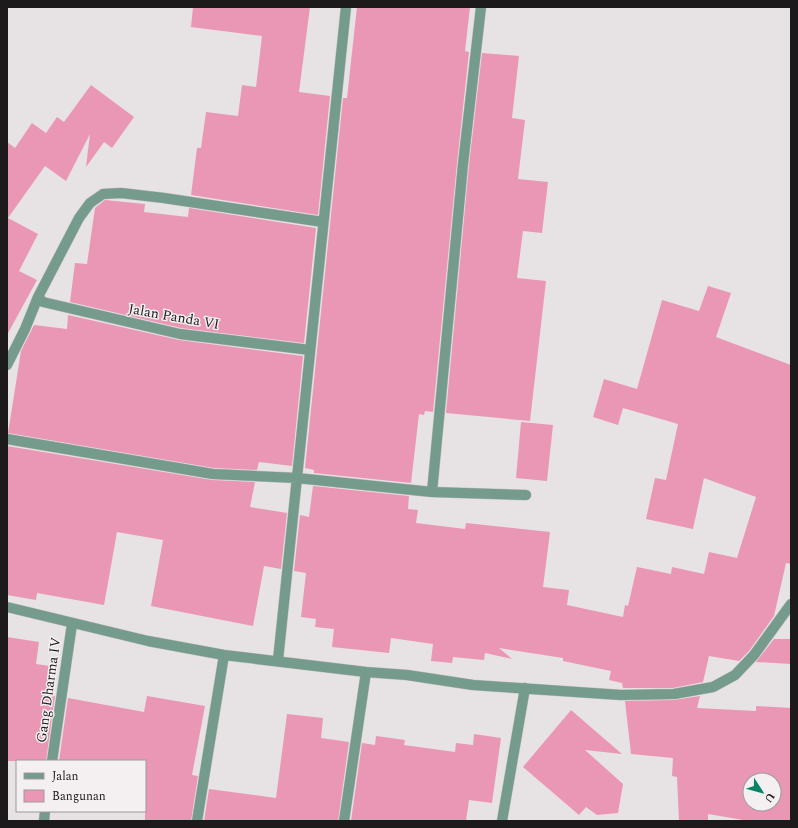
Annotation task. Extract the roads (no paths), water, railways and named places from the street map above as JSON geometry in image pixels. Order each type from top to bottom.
[{"type":"street","points":[[278,660],[346,7]]},
{"type":"street","points":[[432,492],[463,164],[481,7]]},
{"type":"street","points":[[7,365],[25,329],[38,297],[79,218],[90,203],[103,194],[121,193],[164,198],[323,222]]},
{"type":"street","name":"Jalan Panda VI","points":[[38,297],[43,302],[180,334],[310,350]]},
{"type":"street","points":[[7,439],[213,474],[296,478],[432,492],[526,495]]},
{"type":"street","points":[[7,607],[72,624],[148,641],[224,655],[278,660],[366,672],[407,675],[473,684],[621,696],[674,694],[713,687],[736,675],[754,655],[791,604]]},
{"type":"street","name":"Gang Dharma IV","points":[[52,760],[72,624]]},
{"type":"street","points":[[197,821],[224,655]]},
{"type":"street","points":[[344,821],[366,672]]},
{"type":"street","points":[[502,821],[525,688]]}]
